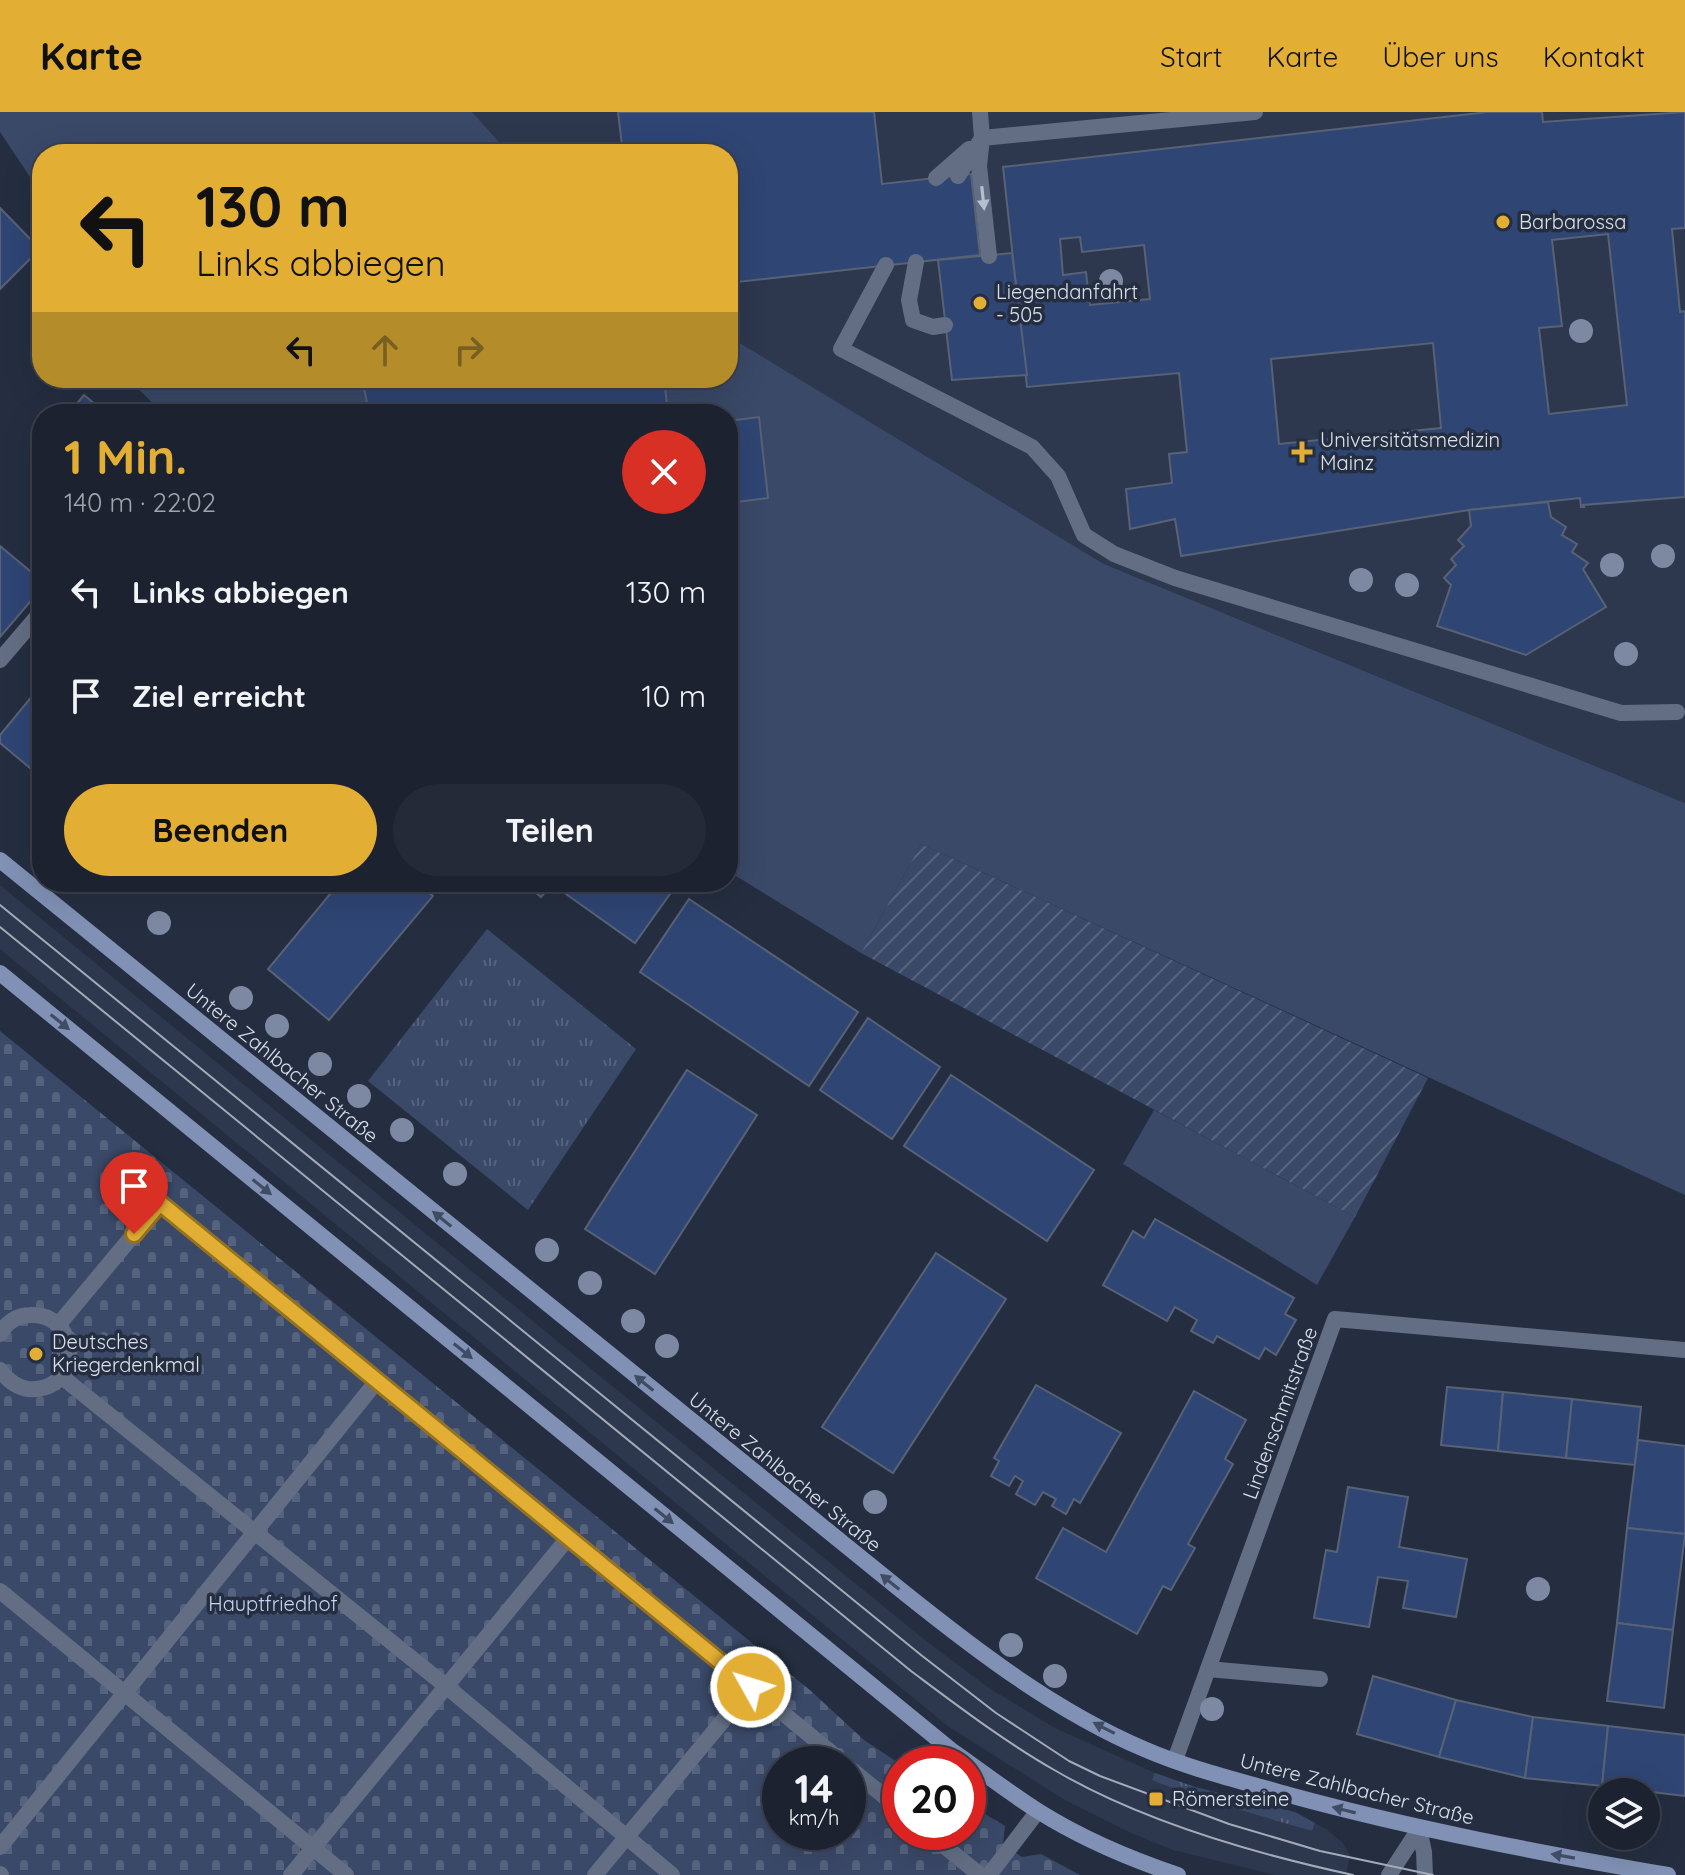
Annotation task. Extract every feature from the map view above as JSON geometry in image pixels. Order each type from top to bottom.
[{"type":"street","points":[[980,112],[982,138],[979,166],[989,256]]},
{"type":"street","points":[[936,178],[982,138],[1255,112]]},
{"type":"street","points":[[958,176],[982,138]]},
{"type":"street","points":[[916,262],[909,300],[913,320],[933,327],[945,325]]},
{"type":"street","points":[[886,265],[841,349],[1032,447],[1058,476],[1084,535],[1114,554],[1175,578],[1621,713],[1677,712]]},
{"type":"street","points":[[0,660],[32,623]]},
{"type":"street","name":"Untere Zahlbacher Straße","points":[[0,860],[32,886]]},
{"type":"street","name":"Untere Zahlbacher Straße","points":[[40,892],[935,1617],[1009,1673],[1062,1706],[1144,1749],[1305,1799],[1419,1829],[1668,1875]]},
{"type":"street","points":[[0,973],[951,1750],[1038,1811],[1118,1853],[1178,1875]]},
{"type":"street","points":[[59,1324],[160,1203],[823,1746]]},
{"type":"street","points":[[1,1329],[24,1315],[49,1317],[59,1324],[70,1345],[68,1367],[62,1377],[41,1389],[29,1390],[3,1380]]},
{"type":"street","name":"Lindenschmitstraße","points":[[1175,1760],[1335,1319],[1685,1350]]},
{"type":"street","points":[[62,1377],[446,1686],[672,1875]]},
{"type":"street","points":[[0,1847],[377,1381]]},
{"type":"street","points":[[291,1875],[568,1538]]},
{"type":"street","points":[[0,1591],[346,1875]]},
{"type":"street","points":[[1208,1669],[1320,1679]]},
{"type":"street","points":[[595,1875],[751,1687]]},
{"type":"street","points":[[866,1781],[882,1794]]},
{"type":"street","points":[[989,1875],[1038,1811]]},
{"type":"street","points":[[1389,1875],[1419,1829]]},
{"type":"street","points":[[1419,1829],[1425,1875]]},
{"type":"street","points":[[949,1850],[980,1875]]},
{"type":"shaded area","name":"Universitätsmedizin Mainz","points":[[472,112],[1685,112],[1685,803],[1104,564],[738,342],[738,144],[501,144]]},
{"type":"shaded area","points":[[0,885],[590,1368],[930,1644],[989,1688],[1055,1728],[1155,1773],[1195,1787],[1295,1812],[1342,1842],[1350,1855],[1346,1875],[1275,1875],[1173,1850],[1065,1800],[986,1750],[986,1746],[979,1746],[949,1727],[0,949]]},
{"type":"green space","points":[[0,112],[472,112],[501,144],[32,144],[32,180],[0,132]]},
{"type":"green space","points":[[738,342],[1104,564],[1685,803],[1685,1195],[921,844],[861,953],[738,877],[738,404],[154,404],[137,388],[738,388]]},
{"type":"green space","points":[[921,844],[1428,1078],[1355,1217],[861,953]]},
{"type":"green space","points":[[487,929],[636,1049],[528,1210],[368,1081]]},
{"type":"green space","name":"Hauptfriedhof","points":[[0,1031],[882,1752],[882,1850],[986,1850],[986,1815],[1005,1826],[1003,1844],[1022,1857],[1041,1854],[1080,1875],[0,1875]]},
{"type":"green space","points":[[1154,1110],[1355,1217],[1317,1285],[1123,1164]]},
{"type":"green space","points":[[1155,1773],[1195,1787],[1295,1812],[1315,1823],[1312,1831],[1193,1796],[1152,1780]]},
{"type":"building","points":[[618,112],[874,112],[882,184],[971,174],[980,255],[738,282],[738,144],[622,144]]},
{"type":"building","points":[[1488,112],[1542,112],[1543,122],[1685,112],[1685,228],[1672,229],[1680,312],[1685,311],[1685,497],[1584,507],[1581,507],[1580,498],[1469,510],[1181,556],[1175,519],[1130,529],[1126,489],[1172,483],[1169,454],[1187,452],[1179,373],[1027,387],[1003,167]],"holes":[[[1608,234],[1627,405],[1549,414],[1539,328],[1562,326],[1552,240]],[[1080,237],[1082,252],[1144,245],[1150,299],[1090,305],[1086,272],[1063,275],[1060,239]],[[1433,343],[1441,428],[1279,444],[1271,359]]]},
{"type":"building","points":[[0,208],[32,241],[32,257],[0,289]]},
{"type":"building","name":"Liegendanfahrt - 505","points":[[1012,253],[1027,375],[952,380],[938,260]]},
{"type":"building","points":[[364,388],[665,388],[667,404],[368,404]]},
{"type":"building","points":[[84,395],[95,404],[76,404]]},
{"type":"building","points":[[759,417],[768,498],[738,502],[738,420]]},
{"type":"building","points":[[1548,502],[1551,517],[1566,527],[1562,535],[1577,544],[1572,552],[1588,563],[1583,569],[1606,607],[1526,655],[1437,626],[1451,585],[1444,578],[1456,565],[1451,559],[1464,546],[1458,540],[1471,526],[1469,510]]},
{"type":"building","points":[[0,546],[32,573],[32,600],[0,637]]},
{"type":"building","points":[[32,696],[32,770],[0,743],[0,735]]},
{"type":"building","points":[[332,892],[428,892],[433,896],[329,1020],[268,969]]},
{"type":"building","points":[[568,892],[671,892],[635,943],[566,894]]},
{"type":"building","points":[[689,899],[858,1012],[809,1086],[640,972]]},
{"type":"building","points":[[868,1018],[940,1067],[892,1139],[820,1090]]},
{"type":"building","points":[[687,1070],[757,1115],[655,1274],[585,1229]]},
{"type":"building","points":[[951,1075],[1094,1170],[1047,1241],[904,1146]]},
{"type":"building","points":[[1155,1219],[1294,1298],[1285,1314],[1296,1320],[1276,1355],[1265,1348],[1259,1359],[1217,1336],[1213,1343],[1191,1331],[1197,1320],[1175,1307],[1167,1321],[1103,1285],[1133,1231],[1144,1238]]},
{"type":"building","points":[[936,1253],[1006,1299],[893,1473],[822,1427]]},
{"type":"building","points":[[1036,1385],[1121,1433],[1080,1503],[1074,1499],[1066,1514],[1052,1506],[1056,1499],[1043,1492],[1035,1505],[1016,1494],[1023,1481],[1015,1476],[1009,1486],[991,1476],[999,1461],[994,1458]]},
{"type":"building","points":[[1447,1387],[1503,1392],[1498,1451],[1441,1445]]},
{"type":"building","points":[[1194,1391],[1246,1420],[1225,1459],[1233,1464],[1188,1544],[1195,1548],[1171,1590],[1163,1586],[1137,1634],[1036,1578],[1063,1528],[1106,1552]]},
{"type":"building","points":[[1503,1392],[1572,1399],[1566,1458],[1498,1451]]},
{"type":"building","points":[[1572,1399],[1641,1407],[1635,1465],[1566,1458]]},
{"type":"building","points":[[1638,1440],[1685,1446],[1685,1534],[1627,1528]]},
{"type":"building","points":[[1348,1487],[1408,1497],[1399,1547],[1467,1559],[1456,1617],[1403,1608],[1408,1581],[1378,1577],[1369,1627],[1314,1618],[1326,1550],[1337,1552]]},
{"type":"building","points":[[1627,1528],[1685,1534],[1673,1630],[1617,1623]]},
{"type":"building","points":[[1617,1623],[1673,1630],[1664,1708],[1607,1701]]},
{"type":"building","points":[[1373,1676],[1456,1700],[1439,1757],[1357,1734]]},
{"type":"building","points":[[1456,1700],[1533,1717],[1525,1778],[1439,1757]]},
{"type":"building","points":[[1533,1717],[1608,1726],[1603,1778],[1588,1778],[1588,1785],[1525,1778]]},
{"type":"building","points":[[1608,1726],[1685,1735],[1685,1796],[1660,1793],[1660,1778],[1603,1778]]},
{"type":"tram line","points":[[0,905],[996,1713],[1069,1761],[1100,1776],[1229,1824],[1320,1851],[1433,1875]]},
{"type":"tram line","points":[[0,927],[911,1671],[982,1723],[1056,1771],[1125,1805],[1239,1846],[1353,1875]]},
{"type":"place","name":"Barbarossa","points":[[1503,222]]},
{"type":"place","name":"Liegendanfahrt - 505","points":[[980,303]]},
{"type":"place","name":"Universitätsmedizin Mainz","points":[[1302,452]]},
{"type":"place","name":"Deutsches Kriegerdenkmal","points":[[36,1354]]},
{"type":"place","name":"Römersteine","points":[[1156,1799]]},
{"type":"route","points":[[134,1234],[160,1203],[751,1687]]}]
